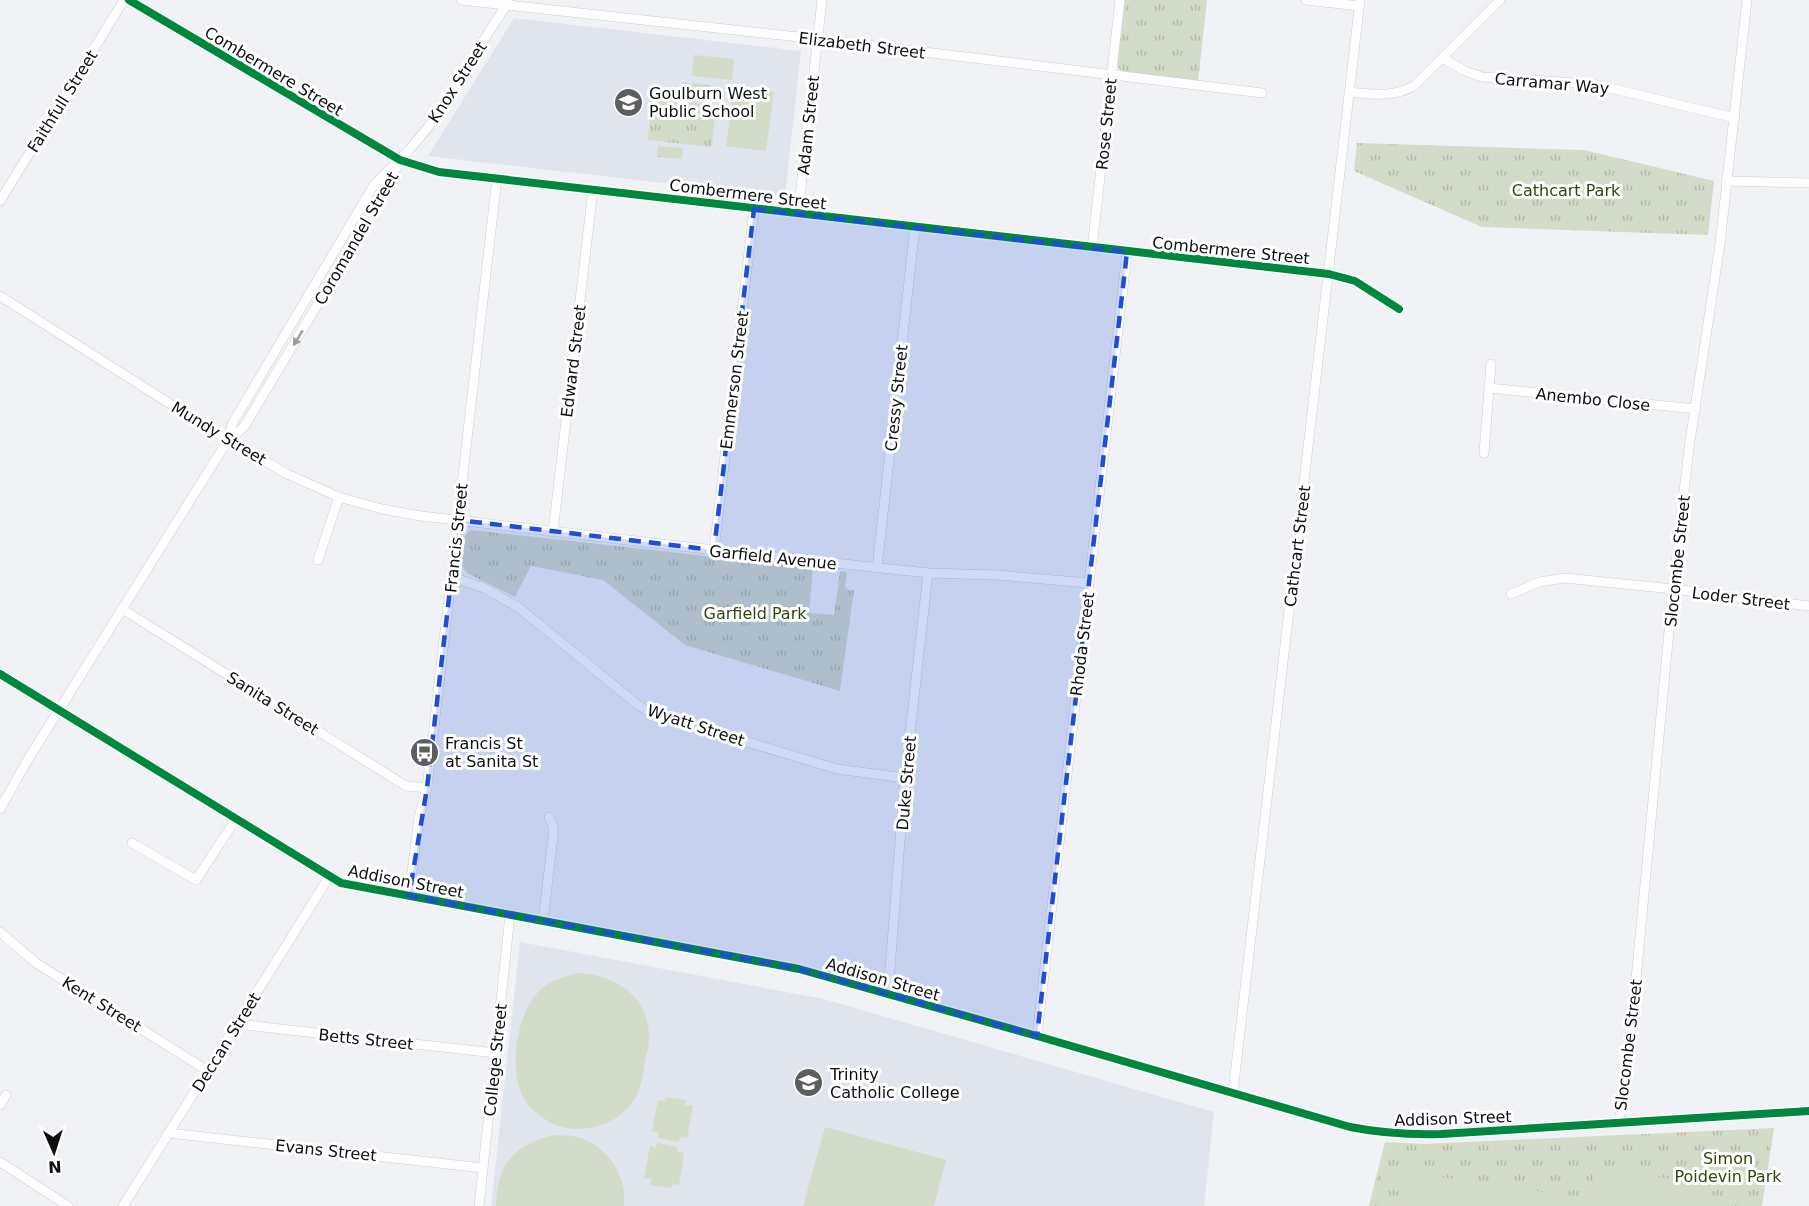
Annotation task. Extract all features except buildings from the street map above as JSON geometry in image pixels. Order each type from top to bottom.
[{"type":"street","name":"Faithfull Street","points":[[0,201],[124,0]]},
{"type":"street","name":"Combermere Street","points":[[129,0],[400,160],[439,172],[1329,274],[1355,281],[1399,309]]},
{"type":"street","name":"Elizabeth Street","points":[[461,0],[508,2],[1262,93]]},
{"type":"street","name":"Adam Street","points":[[798,214],[822,0]]},
{"type":"street","name":"Rose Street","points":[[1092,248],[1120,0]]},
{"type":"street","points":[[1306,0],[1360,3]]},
{"type":"street","points":[[1349,93],[1386,95],[1400,93],[1414,86],[1500,0]]},
{"type":"street","name":"Slocombe Street","points":[[1619,1124],[1636,979],[1673,589],[1689,448],[1720,244],[1747,0]]},
{"type":"street","name":"Knox Street","points":[[400,160],[429,126],[508,2]]},
{"type":"street","name":"Cathcart Street","points":[[1233,1092],[1360,3]]},
{"type":"street","name":"Carramar Way","points":[[1442,58],[1465,71],[1482,77],[1593,84],[1734,118]]},
{"type":"street","name":"Coromandel Street","points":[[0,808],[228,440],[232,424],[374,184],[400,160]]},
{"type":"street","name":"Coromandel Street","points":[[228,440],[244,427],[387,189],[400,160]]},
{"type":"street","name":"Francis Street","points":[[409,896],[419,817],[428,788],[497,178]]},
{"type":"street","points":[[1726,181],[1809,183]]},
{"type":"street","name":"Edward Street","points":[[553,532],[593,189]]},
{"type":"street","name":"Emmerson Street","points":[[714,550],[754,209]]},
{"type":"street","name":"Cressy Street","points":[[877,568],[915,227]]},
{"type":"street","points":[[339,243],[351,249]]},
{"type":"street","name":"Rhoda Street","points":[[1037,1036],[1127,252]]},
{"type":"street","name":"Mundy Street","points":[[0,296],[228,440],[287,474],[339,497],[382,509],[458,520]]},
{"type":"street","points":[[303,305],[314,311]]},
{"type":"street","points":[[1484,453],[1491,364]]},
{"type":"street","points":[[267,365],[278,371]]},
{"type":"street","name":"Anembo Close","points":[[1489,388],[1696,409]]},
{"type":"street","points":[[318,560],[339,497]]},
{"type":"street","name":"Garfield Avenue","points":[[458,520],[877,568],[1089,582]]},
{"type":"street","name":"Duke Street","points":[[888,994],[905,778],[928,573]]},
{"type":"street","name":"Wyatt Street","points":[[452,577],[484,588],[518,607],[638,705],[651,713],[837,769],[905,778]]},
{"type":"street","name":"Loder Street","points":[[1511,594],[1539,582],[1564,578],[1809,606]]},
{"type":"street","name":"Sanita Street","points":[[122,609],[406,786],[428,788]]},
{"type":"street","name":"Addison Street","points":[[0,674],[341,883],[799,969],[1350,1127],[1380,1133],[1441,1134],[1809,1112]]},
{"type":"street","points":[[543,921],[553,837],[553,827],[549,817]]},
{"type":"street","points":[[132,843],[196,880],[236,819]]},
{"type":"street","name":"Deccan Street","points":[[123,1206],[329,877]]},
{"type":"street","name":"College Street","points":[[479,1206],[510,915]]},
{"type":"street","name":"Kent Street","points":[[0,932],[36,963],[208,1071]]},
{"type":"street","name":"Betts Street","points":[[237,1024],[495,1053]]},
{"type":"street","points":[[0,1105],[6,1095]]},
{"type":"street","name":"Evans Street","points":[[168,1133],[483,1168]]},
{"type":"street","points":[[0,1162],[68,1206]]},
{"type":"highlighted area","points":[[754,209],[1127,252],[1037,1036],[799,969],[409,896],[427,788],[458,520],[714,550]]},
{"type":"shaded area","name":"Goulburn West Public School","points":[[514,18],[801,51],[785,197],[428,156]]},
{"type":"shaded area","name":"Trinity Catholic College","points":[[520,942],[824,999],[1214,1112],[1204,1206],[491,1206]]},
{"type":"green space","points":[[1125,0],[1207,0],[1198,81],[1124,72],[1119,69],[1117,63]]},
{"type":"green space","points":[[694,55],[734,59],[732,80],[692,76]]},
{"type":"green space","points":[[683,82],[710,85],[709,101],[682,98]]},
{"type":"green space","points":[[734,87],[774,92],[766,151],[726,146]]},
{"type":"green space","points":[[652,98],[716,105],[712,147],[648,140]]},
{"type":"green space","name":"Cathcart Park","points":[[1357,143],[1584,150],[1714,181],[1708,235],[1482,227],[1354,171]]},
{"type":"green space","points":[[658,146],[683,148],[682,159],[657,157]]},
{"type":"green space","name":"Garfield Park","points":[[471,530],[813,568],[809,613],[834,615],[840,571],[847,572],[845,586],[848,590],[854,590],[840,691],[685,645],[603,580],[531,566],[515,597],[467,573],[462,563],[461,550],[464,539]]},
{"type":"green space","points":[[577,973],[615,982],[635,997],[647,1020],[649,1037],[641,1083],[631,1104],[614,1119],[582,1129],[549,1122],[534,1111],[525,1100],[516,1068],[519,1033],[531,1001],[540,990],[549,984]]},
{"type":"green space","points":[[666,1097],[686,1100],[685,1105],[693,1106],[687,1138],[680,1137],[679,1142],[658,1138],[659,1133],[652,1131],[658,1100],[665,1101]]},
{"type":"green space","points":[[825,1127],[946,1160],[934,1206],[803,1206]]},
{"type":"green space","name":"Simon Poidevin Park","points":[[1774,1128],[1762,1206],[1369,1206],[1385,1142],[1424,1144]]},
{"type":"green space","points":[[553,1135],[584,1139],[604,1152],[618,1171],[622,1182],[624,1206],[496,1206],[500,1179],[510,1159],[527,1145]]},
{"type":"green space","points":[[657,1143],[678,1147],[677,1152],[684,1153],[679,1185],[672,1184],[671,1188],[650,1185],[651,1179],[644,1178],[650,1146],[656,1148]]},
{"type":"green space","points":[[1596,1167],[1709,1185],[1706,1206],[1589,1206]]},
{"type":"green space","points":[[1407,1172],[1578,1197],[1576,1206],[1402,1206]]},
{"type":"cycle path","points":[[129,0],[400,160],[439,172],[1329,274],[1355,281],[1399,309]]},
{"type":"cycle path","points":[[0,674],[341,883],[799,969],[1350,1127],[1396,1133],[1441,1134],[1809,1111]]},
{"type":"place","name":"Goulburn West Public School","points":[[628,102]]},
{"type":"place","name":"Francis St at Sanita St","points":[[424,752]]},
{"type":"place","name":"Trinity Catholic College","points":[[809,1083]]}]
